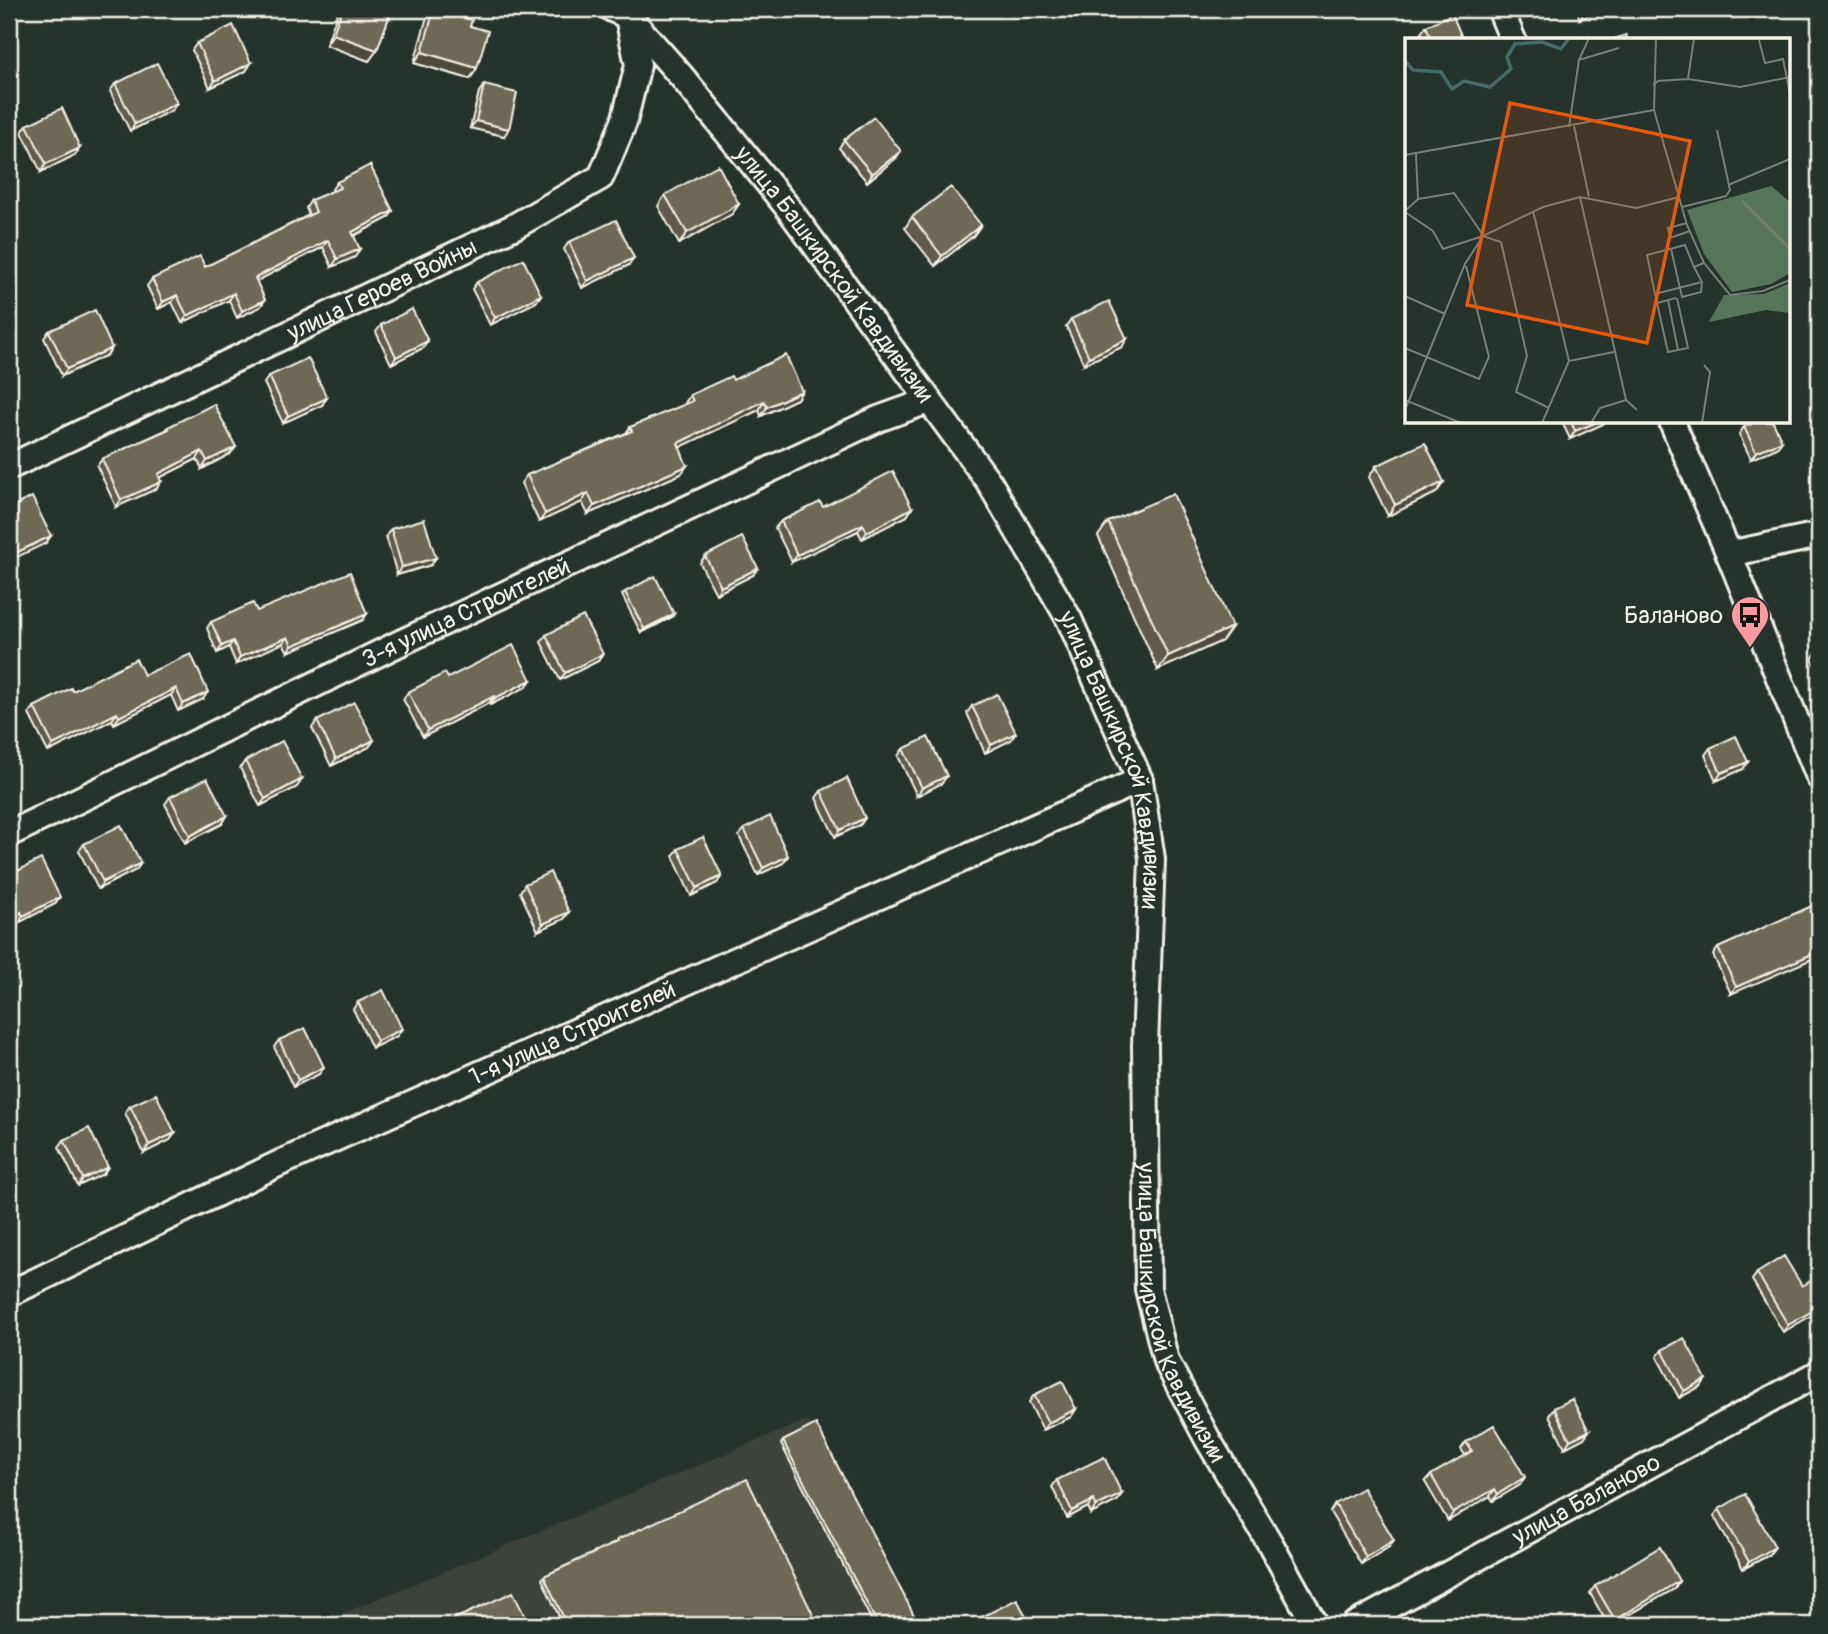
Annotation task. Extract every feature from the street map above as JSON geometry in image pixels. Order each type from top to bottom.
[{"type":"street","points":[[1500,9],[1512,38]]},
{"type":"street","name":"улица Башкирской Кавдивизии","points":[[625,11],[785,204],[989,482],[1069,620],[1140,780],[1152,859],[1145,1046],[1148,1289],[1166,1361],[1208,1440],[1315,1625]]},
{"type":"street","name":"улица Героев Войны","points":[[9,467],[515,226],[601,177],[624,122],[638,65],[625,11]]},
{"type":"street","name":"3-я улица Строителей","points":[[9,834],[424,632],[878,419],[928,401]]},
{"type":"street","points":[[1673,424],[1729,554],[1819,777]]},
{"type":"street","points":[[1729,554],[1819,535]]},
{"type":"street","name":"1-я улица Строителей","points":[[9,1294],[280,1163],[1140,780]]},
{"type":"street","name":"улица Баланово","points":[[1354,1625],[1819,1373]]},
{"type":"shaded area","points":[[807,1420],[915,1625],[315,1625]]},
{"type":"building","points":[[342,9],[392,9],[377,50],[333,34]]},
{"type":"building","points":[[434,10],[472,20],[470,26],[488,31],[477,68],[422,52]]},
{"type":"building","points":[[1452,14],[1462,38],[1431,38],[1426,26]]},
{"type":"building","points":[[233,25],[251,63],[215,81],[197,43]]},
{"type":"building","points":[[157,63],[177,103],[135,124],[115,84]]},
{"type":"building","points":[[484,85],[517,93],[509,129],[476,121]]},
{"type":"building","points":[[62,108],[80,148],[46,164],[27,125]]},
{"type":"building","points":[[874,117],[901,151],[872,174],[844,140]]},
{"type":"building","points":[[370,165],[393,211],[352,232],[360,249],[337,259],[328,240],[255,278],[265,300],[242,311],[234,293],[187,316],[177,295],[163,302],[152,279],[200,256],[205,267],[316,212],[311,200],[340,188],[337,182]]},
{"type":"building","points":[[718,165],[739,204],[687,233],[665,195]]},
{"type":"building","points":[[951,187],[981,225],[942,256],[912,217]]},
{"type":"building","points":[[616,220],[634,258],[587,281],[569,242]]},
{"type":"building","points":[[523,259],[541,295],[495,318],[477,282]]},
{"type":"building","points":[[1109,301],[1127,339],[1089,357],[1071,319]]},
{"type":"building","points":[[412,309],[428,341],[396,357],[381,325]]},
{"type":"building","points":[[95,310],[112,348],[67,369],[49,331]]},
{"type":"building","points":[[786,355],[802,391],[767,407],[764,401],[678,443],[687,466],[594,506],[588,493],[545,514],[527,475],[632,431],[630,427],[693,401],[690,395],[731,376],[733,380]]},
{"type":"building","points":[[308,358],[327,398],[288,416],[269,376]]},
{"type":"building","points":[[214,404],[236,447],[207,461],[202,451],[158,474],[161,482],[121,500],[102,459],[169,429],[168,427]]},
{"type":"building","points":[[1572,424],[1592,424],[1575,431]]},
{"type":"building","points":[[1751,424],[1774,424],[1782,441],[1756,452],[1744,427]]},
{"type":"building","points":[[1425,443],[1444,482],[1395,505],[1376,466]]},
{"type":"building","points":[[893,471],[912,508],[867,532],[863,524],[797,555],[781,521],[820,502],[823,507]]},
{"type":"building","points":[[1173,494],[1232,627],[1168,656],[1108,522]]},
{"type":"building","points":[[32,497],[51,536],[9,556],[9,508]]},
{"type":"building","points":[[424,519],[436,558],[402,567],[391,529]]},
{"type":"building","points":[[742,537],[758,568],[721,587],[705,556]]},
{"type":"building","points":[[350,572],[367,614],[292,646],[288,637],[240,657],[233,641],[222,646],[211,622],[253,603],[257,611]]},
{"type":"building","points":[[655,576],[674,614],[644,629],[625,592]]},
{"type":"building","points":[[583,616],[603,654],[565,673],[546,635]]},
{"type":"building","points":[[513,645],[531,680],[428,730],[408,692],[445,673],[448,678]]},
{"type":"building","points":[[191,654],[208,692],[183,704],[176,688],[119,717],[117,713],[53,745],[34,707],[71,688],[73,691],[136,659],[144,675]]},
{"type":"building","points":[[997,694],[1016,733],[991,745],[972,706]]},
{"type":"building","points":[[354,702],[374,740],[336,759],[317,721]]},
{"type":"building","points":[[1736,736],[1748,762],[1721,773],[1710,748]]},
{"type":"building","points":[[928,737],[947,776],[922,788],[903,749]]},
{"type":"building","points":[[282,741],[302,779],[265,799],[245,761]]},
{"type":"building","points":[[207,778],[227,816],[190,836],[170,797]]},
{"type":"building","points":[[847,778],[865,818],[840,830],[821,791]]},
{"type":"building","points":[[770,816],[788,856],[763,868],[744,829]]},
{"type":"building","points":[[121,825],[141,863],[103,882],[84,844]]},
{"type":"building","points":[[703,837],[722,876],[697,888],[678,849]]},
{"type":"building","points":[[41,859],[60,897],[23,916],[21,912],[9,919],[9,875]]},
{"type":"building","points":[[550,872],[569,912],[543,924],[525,884]]},
{"type":"building","points":[[1812,906],[1819,922],[1819,951],[1736,987],[1718,948]]},
{"type":"building","points":[[383,990],[402,1029],[377,1041],[358,1002]]},
{"type":"building","points":[[305,1028],[324,1067],[298,1080],[279,1040]]},
{"type":"building","points":[[156,1094],[175,1133],[149,1145],[130,1106]]},
{"type":"building","points":[[89,1128],[108,1167],[83,1179],[64,1140]]},
{"type":"building","points":[[9,1162],[18,1181],[9,1185]]},
{"type":"building","points":[[1784,1256],[1802,1286],[1819,1276],[1819,1307],[1788,1325],[1757,1273]]},
{"type":"building","points":[[1684,1338],[1706,1379],[1684,1391],[1662,1350]]},
{"type":"building","points":[[1062,1381],[1076,1409],[1048,1423],[1034,1395]]},
{"type":"building","points":[[1572,1399],[1589,1431],[1570,1440],[1554,1408]]},
{"type":"building","points":[[816,1424],[919,1625],[878,1625],[783,1441]]},
{"type":"building","points":[[1494,1425],[1525,1477],[1498,1494],[1495,1489],[1453,1513],[1431,1475],[1472,1451],[1466,1442]]},
{"type":"building","points":[[1104,1457],[1122,1494],[1096,1506],[1094,1500],[1072,1511],[1057,1480]]},
{"type":"building","points":[[747,1479],[818,1625],[567,1625],[544,1576]]},
{"type":"building","points":[[1363,1488],[1394,1540],[1366,1557],[1335,1504]]},
{"type":"building","points":[[1745,1494],[1775,1547],[1749,1562],[1719,1509]]},
{"type":"building","points":[[1660,1547],[1679,1581],[1615,1620],[1595,1586]]},
{"type":"building","points":[[513,1592],[529,1625],[441,1625]]},
{"type":"building","points":[[1017,1599],[1030,1625],[986,1625],[982,1617]]},
{"type":"place","name":"Баланово","points":[[1750,649]]}]
